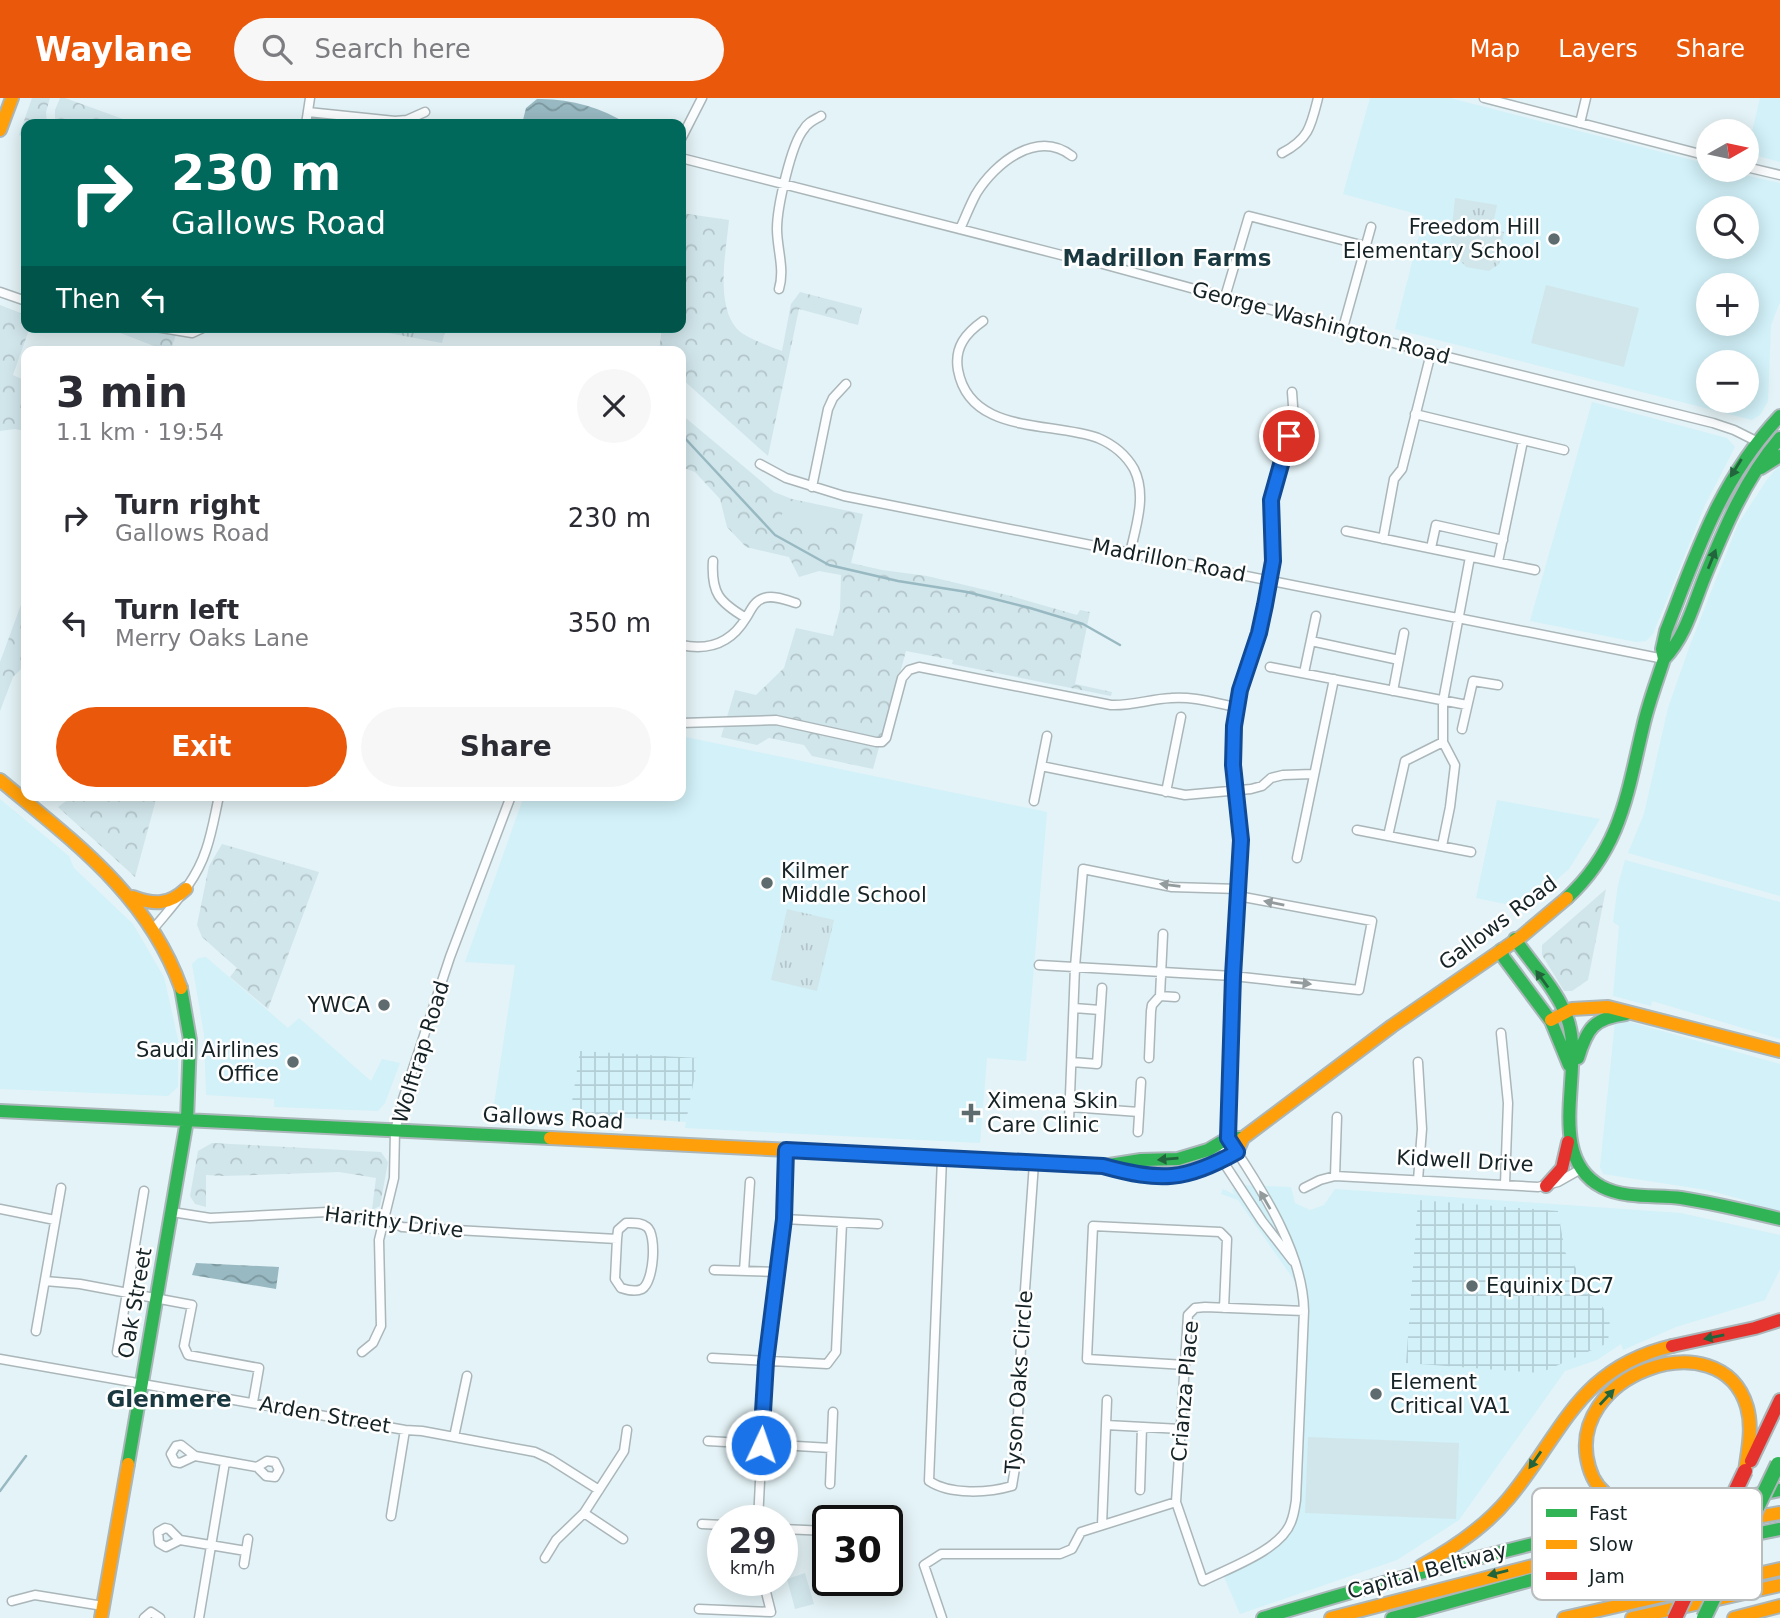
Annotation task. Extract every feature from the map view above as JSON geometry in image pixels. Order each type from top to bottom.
[{"type":"main road","points":[[0,130],[12,98]]},
{"type":"main road","name":"Gallows Road","points":[[1103,1166],[1140,1176],[1163,1176],[1194,1172],[1222,1160],[1236,1143],[1413,1010],[1502,950],[1577,889],[1610,844],[1624,814],[1643,725],[1664,659],[1662,649],[1666,631],[1707,525],[1728,482],[1756,440],[1780,416]]},
{"type":"main road","name":"Gallows Road","points":[[1664,659],[1673,651],[1689,617],[1729,517],[1748,479],[1780,438]]},
{"type":"main road","points":[[1748,479],[1780,456]]},
{"type":"main road","name":"Oak Street","points":[[0,780],[21,799]]},
{"type":"main road","name":"Oak Street","points":[[24,801],[131,897],[154,928],[172,963],[187,1017],[190,1055],[187,1120],[102,1612]]},
{"type":"main road","points":[[131,897],[162,905],[177,898],[186,889]]},
{"type":"main road","points":[[1515,939],[1565,1012],[1574,1046],[1569,1134],[1562,1168],[1546,1186]]},
{"type":"main road","points":[[1502,950],[1504,958],[1551,1020],[1563,1042],[1573,1079]]},
{"type":"main road","points":[[1551,1020],[1572,1009],[1599,1006],[1640,1013],[1780,1051]]},
{"type":"main road","points":[[1573,1079],[1581,1044],[1590,1027],[1605,1017],[1640,1013]]},
{"type":"main road","name":"Gallows Road","points":[[0,1111],[1103,1166],[1192,1156],[1216,1146],[1236,1143]]},
{"type":"main road","points":[[1569,1134],[1570,1148],[1581,1169],[1598,1186],[1607,1190],[1702,1201],[1780,1219]]},
{"type":"main road","points":[[1392,1579],[1439,1556],[1484,1525],[1517,1487],[1580,1399],[1622,1364],[1639,1355],[1666,1347],[1729,1335],[1780,1320]]},
{"type":"main road","points":[[1598,1488],[1587,1469],[1583,1448],[1591,1416],[1613,1390],[1643,1369],[1660,1363],[1693,1360],[1717,1370],[1735,1385],[1744,1398],[1750,1422],[1745,1471]]},
{"type":"main road","points":[[1737,1488],[1780,1401]]},
{"type":"main road","points":[[1762,1497],[1779,1462]]},
{"type":"main road","points":[[1762,1493],[1780,1490]]},
{"type":"main road","name":"Capital Beltway","points":[[1762,1516],[1780,1513]]},
{"type":"main road","points":[[1762,1533],[1780,1529]]},
{"type":"main road","points":[[1262,1618],[1392,1579],[1532,1545]]},
{"type":"main road","name":"Capital Beltway","points":[[1331,1618],[1532,1565]]},
{"type":"main road","points":[[1762,1573],[1780,1569]]},
{"type":"main road","points":[[1392,1618],[1532,1580]]},
{"type":"main road","points":[[1762,1589],[1780,1585]]},
{"type":"main road","points":[[1564,1618],[1643,1600]]},
{"type":"main road","points":[[1675,1618],[1684,1600]]},
{"type":"main road","points":[[1704,1618],[1713,1600]]},
{"type":"main road","points":[[1632,1618],[1713,1600]]},
{"type":"main road","points":[[1734,1618],[1780,1606]]},
{"type":"street","points":[[307,119],[310,98]]},
{"type":"street","points":[[686,129],[702,98]]},
{"type":"street","points":[[1282,153],[1297,145],[1306,136],[1318,98]]},
{"type":"street","points":[[1484,98],[1696,153]]},
{"type":"street","points":[[1580,123],[1586,98]]},
{"type":"street","points":[[308,112],[376,119]]},
{"type":"street","points":[[409,119],[425,112]]},
{"type":"street","points":[[779,289],[782,270],[777,226],[785,184],[800,134],[811,121],[821,116]]},
{"type":"street","points":[[960,229],[981,188],[1006,161],[1043,145],[1056,146],[1072,156]]},
{"type":"street","name":"George Washington Road","points":[[686,159],[1099,263],[1431,353],[1713,423],[1756,440]]},
{"type":"street","points":[[1759,170],[1780,175]]},
{"type":"street","points":[[1225,297],[1249,216],[1364,246]]},
{"type":"street","points":[[1343,328],[1371,227]]},
{"type":"street","points":[[0,292],[21,298]]},
{"type":"street","points":[[983,321],[965,337],[958,349],[958,371],[966,391],[980,407],[1000,418],[1095,437],[1117,449],[1133,469],[1140,492],[1140,508],[1130,553]]},
{"type":"street","points":[[1383,539],[1394,479],[1402,469],[1431,353]]},
{"type":"street","points":[[812,487],[828,409],[839,389],[846,384]]},
{"type":"street","points":[[1292,392],[1294,420],[1271,500],[1274,545],[1269,581],[1260,630],[1236,707],[1233,750],[1241,834],[1233,976],[1236,1143],[1285,1234],[1304,1296],[1304,1311]]},
{"type":"street","points":[[1415,414],[1564,450]]},
{"type":"street","points":[[1498,562],[1523,441]]},
{"type":"street","name":"Madrillon Road","points":[[760,464],[786,478],[812,487],[1664,659]]},
{"type":"street","points":[[1431,548],[1436,525],[1503,540]]},
{"type":"street","points":[[1346,531],[1535,570]]},
{"type":"street","points":[[1442,846],[1455,765],[1443,743],[1443,701],[1470,557]]},
{"type":"street","points":[[713,561],[712,578],[719,597],[724,604],[746,618]]},
{"type":"street","points":[[686,646],[714,646],[732,636],[754,605],[765,598],[773,597],[796,603]]},
{"type":"street","points":[[1304,673],[1316,616]]},
{"type":"street","points":[[1393,691],[1404,633]]},
{"type":"street","points":[[1311,641],[1399,660]]},
{"type":"street","points":[[686,723],[776,720],[883,742],[902,678],[909,670],[919,667],[1111,705],[1183,698],[1236,707]]},
{"type":"street","points":[[1270,667],[1467,705]]},
{"type":"street","points":[[1297,858],[1334,679]]},
{"type":"street","points":[[1462,729],[1473,681],[1498,685]]},
{"type":"street","points":[[1166,792],[1181,717]]},
{"type":"street","points":[[1034,801],[1047,736]]},
{"type":"street","points":[[1388,836],[1405,761],[1443,743]]},
{"type":"street","points":[[1041,766],[1198,796],[1262,786],[1271,778],[1283,775],[1313,774]]},
{"type":"street","points":[[154,928],[186,889],[206,851],[218,801]]},
{"type":"street","name":"Wolftrap Road","points":[[362,1352],[373,1343],[381,1326],[383,1305],[378,1256],[383,1221],[394,1178],[396,1131],[403,1099],[450,957],[509,801]]},
{"type":"street","points":[[1357,830],[1471,852]]},
{"type":"street","points":[[1039,965],[1075,967],[1161,971],[1233,976],[1359,990],[1372,921],[1238,892],[1172,887],[1083,869],[1075,967],[1069,1121]]},
{"type":"street","points":[[1149,1058],[1152,1005],[1160,996],[1163,934]]},
{"type":"street","points":[[1072,1062],[1097,1064],[1102,988]]},
{"type":"street","points":[[1160,996],[1175,997]]},
{"type":"street","points":[[1074,1008],[1100,1010]]},
{"type":"street","points":[[1501,1033],[1508,1103],[1505,1184]]},
{"type":"street","points":[[1418,1062],[1422,1129],[1418,1180]]},
{"type":"street","points":[[1138,1132],[1141,1082]]},
{"type":"street","points":[[1070,1107],[1139,1112]]},
{"type":"street","points":[[1335,1176],[1337,1117]]},
{"type":"street","points":[[759,1505],[766,1362],[784,1219],[786,1150]]},
{"type":"street","name":"Tyson Oaks Circle","points":[[942,1158],[929,1481],[941,1489],[997,1491],[1012,1486],[1016,1462],[1034,1163]]},
{"type":"street","points":[[1222,1160],[1262,1221],[1293,1261]]},
{"type":"street","name":"Kidwell Drive","points":[[1304,1188],[1335,1176],[1546,1186],[1581,1169]]},
{"type":"street","points":[[744,1271],[750,1182]]},
{"type":"street","points":[[36,1331],[61,1188]]},
{"type":"street","points":[[117,1352],[144,1191]]},
{"type":"street","points":[[0,1209],[55,1220]]},
{"type":"street","name":"Harithy Drive","points":[[172,1212],[210,1218],[327,1212],[383,1221],[402,1227],[617,1239]]},
{"type":"street","points":[[784,1219],[878,1224]]},
{"type":"street","points":[[626,1223],[639,1223],[649,1228],[653,1238],[650,1280],[642,1289],[630,1291],[621,1288],[615,1279],[617,1239],[618,1230],[626,1223]]},
{"type":"street","points":[[712,1358],[827,1364],[836,1352],[842,1223]]},
{"type":"street","points":[[1185,1365],[1087,1359],[1093,1226],[1220,1232],[1227,1239],[1224,1308]]},
{"type":"street","points":[[714,1270],[779,1272]]},
{"type":"street","points":[[45,1281],[80,1283],[192,1305],[184,1346],[188,1355],[259,1368],[253,1402]]},
{"type":"street","name":"Crianza Place","points":[[1195,1308],[1304,1311],[1296,1500],[1291,1524],[1281,1538],[1263,1551],[1203,1581],[1176,1502],[1188,1315],[1195,1308]]},
{"type":"street","name":"Arden Street","points":[[0,1359],[536,1452],[551,1458],[599,1490]]},
{"type":"street","points":[[454,1437],[467,1376]]},
{"type":"street","points":[[1102,1525],[1107,1400]]},
{"type":"street","points":[[830,1484],[833,1412]]},
{"type":"street","points":[[1106,1425],[1181,1429]]},
{"type":"street","points":[[1140,1490],[1142,1427]]},
{"type":"street","points":[[391,1516],[405,1430]]},
{"type":"street","points":[[545,1558],[556,1540],[584,1513],[624,1451],[627,1430]]},
{"type":"street","points":[[708,1441],[831,1448]]},
{"type":"street","points":[[195,1457],[257,1467]]},
{"type":"street","points":[[199,1618],[225,1462]]},
{"type":"street","points":[[942,1618],[924,1565],[941,1553],[1060,1554],[1072,1549],[1082,1532],[1176,1502]]},
{"type":"street","points":[[584,1513],[623,1539]]},
{"type":"street","points":[[702,1524],[707,1524]]},
{"type":"street","points":[[244,1564],[248,1539]]},
{"type":"street","points":[[180,1540],[246,1551]]},
{"type":"street","points":[[12,1601],[35,1595],[102,1612]]},
{"type":"street","points":[[699,1609],[771,1612],[767,1596]]},
{"type":"street","points":[[144,1618],[151,1612],[160,1618]]},
{"type":"shaded area","name":"Freedom Hill Elementary School","points":[[1370,98],[1450,98],[1696,161],[1696,182],[1759,182],[1759,178],[1780,183],[1780,302],[1771,325],[1768,401],[1760,415],[1752,420],[1725,413],[1759,413],[1759,350],[1696,350],[1696,406],[1395,329],[1424,216],[1343,194]]},
{"type":"shaded area","points":[[1760,98],[1780,98],[1780,162],[1759,156],[1759,119],[1755,119]]},
{"type":"shaded area","points":[[1592,402],[1727,438],[1735,447],[1705,505],[1653,634],[1646,641],[1636,642],[1530,621]]},
{"type":"shaded area","points":[[1780,464],[1780,896],[1628,853],[1644,814],[1668,708],[1690,645],[1738,524]]},
{"type":"shaded area","name":"Kilmer Middle School","points":[[686,737],[1047,812],[1026,1061],[987,1058],[980,1143],[685,1128],[697,1058],[580,1052],[569,1121],[492,1118],[515,965],[465,962],[522,801],[686,801]]},
{"type":"shaded area","points":[[0,799],[69,856],[74,868],[133,924],[164,977],[178,1039],[178,1087],[168,1096],[0,1089]]},
{"type":"shaded area","points":[[1497,800],[1600,819],[1569,869],[1524,908],[1476,898]]},
{"type":"shaded area","points":[[1625,860],[1780,902],[1780,1039],[1652,1001],[1651,1006],[1613,996],[1619,926],[1613,922],[1618,885]]},
{"type":"shaded area","points":[[206,957],[288,1028],[299,1018],[371,1081],[382,1059],[400,1063],[385,1103],[378,1111],[274,1107],[274,1099],[206,1095],[204,1034],[192,964],[198,958]]},
{"type":"shaded area","points":[[1623,1020],[1780,1064],[1780,1217],[1746,1209],[1748,1201],[1707,1190],[1603,1174],[1600,1167],[1615,1022]]},
{"type":"shaded area","points":[[580,1051],[698,1058],[686,1122],[570,1114]]},
{"type":"shaded area","points":[[1238,1185],[1291,1187],[1295,1203],[1310,1210],[1324,1205],[1335,1189],[1681,1213],[1780,1235],[1780,1269],[1765,1300],[1676,1327],[1623,1350],[1621,1344],[1597,1360],[1565,1371],[1459,1520],[1397,1560],[1240,1614],[1222,1572],[1275,1541],[1290,1522],[1296,1506],[1301,1296],[1294,1280],[1238,1200],[1221,1194],[1223,1189],[1235,1195],[1232,1190]]},
{"type":"shaded area","points":[[1418,1200],[1558,1211],[1565,1252],[1610,1318],[1608,1343],[1540,1373],[1406,1363]]},
{"type":"green space","points":[[32,98],[50,98],[47,119],[25,119]]},
{"type":"green space","points":[[60,98],[65,98],[123,119],[55,119]]},
{"type":"green space","points":[[1455,198],[1497,205],[1494,220],[1500,231],[1504,232],[1499,264],[1489,271],[1466,267],[1457,257],[1449,256]]},
{"type":"green space","points":[[686,214],[729,220],[724,262],[726,306],[737,329],[751,338],[782,351],[791,304],[800,292],[862,308],[858,325],[799,309],[768,456],[686,382],[686,346],[660,346],[661,333],[686,333]]},
{"type":"green space","points":[[1546,285],[1639,308],[1624,367],[1531,343]]},
{"type":"green space","points":[[0,305],[21,313],[21,333],[28,333],[21,346],[13,375],[21,379],[21,430],[0,431]]},
{"type":"green space","points":[[120,333],[177,333],[172,346],[154,346]]},
{"type":"green space","points":[[388,333],[444,333],[442,343]]},
{"type":"green space","points":[[686,418],[774,492],[792,499],[863,514],[851,563],[927,576],[1077,615],[1080,610],[1090,612],[1075,684],[1112,692],[1111,696],[952,664],[953,660],[906,651],[873,769],[812,756],[804,745],[769,738],[757,745],[721,737],[735,690],[756,695],[784,668],[796,628],[833,636],[840,609],[841,575],[819,571],[799,577],[789,557],[746,547],[727,527],[720,499],[695,472],[686,469]]},
{"type":"green space","points":[[786,500],[831,510],[825,533],[780,522]]},
{"type":"green space","points":[[21,605],[21,669],[13,677],[0,711],[0,662]]},
{"type":"green space","points":[[66,801],[156,801],[135,877],[58,807]]},
{"type":"green space","points":[[222,844],[319,872],[268,1009],[230,977],[237,968],[202,937],[197,925],[209,866]]},
{"type":"green space","points":[[1606,889],[1588,980],[1572,991],[1564,991],[1542,955],[1542,945]]},
{"type":"green space","points":[[787,909],[834,920],[817,991],[771,980]]},
{"type":"green space","points":[[212,1143],[381,1152],[388,1162],[380,1206],[372,1210],[376,1178],[339,1172],[206,1175],[206,1207],[195,1204],[190,1196],[198,1151]]},
{"type":"green space","points":[[1308,1437],[1459,1443],[1456,1519],[1305,1513]]},
{"type":"green space","points":[[805,1573],[814,1604],[795,1609],[792,1596],[798,1596],[798,1575]]},
{"type":"water","points":[[537,99],[560,100],[584,105],[617,119],[523,119],[526,108]]},
{"type":"water","points":[[196,1263],[279,1267],[276,1289],[192,1275]]},
{"type":"waterway","points":[[686,439],[775,535],[829,565],[898,581],[967,592],[1030,608],[1083,624],[1120,645]]},
{"type":"waterway","points":[[0,1491],[26,1456]]},
{"type":"traffic: fast","points":[[1567,898],[1599,860],[1619,819],[1647,710],[1664,659],[1662,649],[1666,631],[1712,517],[1741,465],[1780,416]]},
{"type":"traffic: fast","points":[[1664,659],[1683,630],[1737,504],[1756,470],[1780,438]]},
{"type":"traffic: fast","points":[[1761,468],[1780,456]]},
{"type":"traffic: fast","points":[[1515,939],[1553,990],[1569,1024],[1572,1044],[1570,1135],[1575,1156],[1585,1173],[1611,1191],[1681,1198],[1780,1219]]},
{"type":"traffic: fast","points":[[1501,950],[1504,958],[1551,1021],[1569,1065]]},
{"type":"traffic: fast","points":[[128,1464],[187,1120],[190,1040],[181,988]]},
{"type":"traffic: fast","points":[[1578,1058],[1593,1026],[1606,1018],[1626,1014]]},
{"type":"traffic: fast","points":[[0,1111],[550,1138]]},
{"type":"traffic: fast","points":[[1069,1164],[1103,1166],[1141,1160],[1178,1159],[1208,1150],[1228,1138],[1243,1138]]},
{"type":"traffic: fast","points":[[1762,1497],[1778,1464]]},
{"type":"traffic: fast","points":[[1762,1494],[1780,1490]]},
{"type":"traffic: fast","points":[[1762,1533],[1780,1529]]},
{"type":"traffic: fast","points":[[1263,1618],[1532,1544]]},
{"type":"traffic: fast","points":[[1392,1618],[1532,1580]]},
{"type":"traffic: fast","points":[[1704,1618],[1713,1600]]},
{"type":"traffic: slow","points":[[0,130],[12,98]]},
{"type":"traffic: slow","points":[[0,780],[21,798]]},
{"type":"traffic: slow","points":[[25,801],[81,848],[128,897],[167,955],[181,988]]},
{"type":"traffic: slow","points":[[133,897],[161,902],[174,898],[186,889]]},
{"type":"traffic: slow","points":[[1111,1168],[1145,1174],[1176,1174],[1205,1166],[1237,1152],[1243,1138],[1392,1026],[1522,936],[1567,898]]},
{"type":"traffic: slow","points":[[1551,1020],[1572,1009],[1608,1007],[1780,1051]]},
{"type":"traffic: slow","points":[[550,1138],[1069,1164]]},
{"type":"traffic: slow","points":[[1421,1566],[1468,1536],[1500,1509],[1593,1387],[1614,1370],[1640,1356],[1672,1346]]},
{"type":"traffic: slow","points":[[1600,1488],[1589,1467],[1587,1434],[1599,1406],[1620,1384],[1648,1369],[1678,1363],[1708,1366],[1732,1380],[1749,1415],[1745,1471]]},
{"type":"traffic: slow","points":[[101,1618],[128,1464]]},
{"type":"traffic: slow","points":[[1762,1516],[1780,1513]]},
{"type":"traffic: slow","points":[[1331,1618],[1532,1566]]},
{"type":"traffic: slow","points":[[1762,1573],[1780,1569]]},
{"type":"traffic: slow","points":[[1762,1589],[1780,1585]]},
{"type":"traffic: slow","points":[[1564,1618],[1643,1600]]},
{"type":"traffic: slow","points":[[1632,1618],[1713,1600]]},
{"type":"traffic: slow","points":[[1734,1618],[1780,1606]]},
{"type":"traffic: jam","points":[[1546,1186],[1562,1168],[1568,1142]]},
{"type":"traffic: jam","points":[[1672,1346],[1780,1320]]},
{"type":"traffic: jam","points":[[1751,1461],[1780,1400]]},
{"type":"traffic: jam","points":[[1737,1488],[1745,1471]]},
{"type":"traffic: jam","points":[[1675,1618],[1684,1600]]},
{"type":"place","name":"Freedom Hill Elementary School","points":[[1554,239]]},
{"type":"place","name":"Kilmer Middle School","points":[[767,883]]},
{"type":"place","name":"YWCA","points":[[384,1005]]},
{"type":"place","name":"Saudi Airlines Office","points":[[293,1062]]},
{"type":"place","name":"Ximena Skin Care Clinic","points":[[971,1113]]},
{"type":"place","name":"Equinix DC7","points":[[1472,1286]]},
{"type":"place","name":"Element Critical VA1","points":[[1376,1394]]},
{"type":"district","name":"Madrillon Farms","points":[[1167,258]]},
{"type":"district","name":"Glenmere","points":[[169,1399]]},
{"type":"route","points":[[761,1445],[766,1362],[784,1219],[786,1150],[1103,1166],[1140,1176],[1194,1172],[1213,1166],[1237,1152],[1228,1138],[1241,840],[1233,765],[1234,726],[1240,690],[1259,633],[1265,605],[1274,545],[1271,500],[1289,436]]}]
